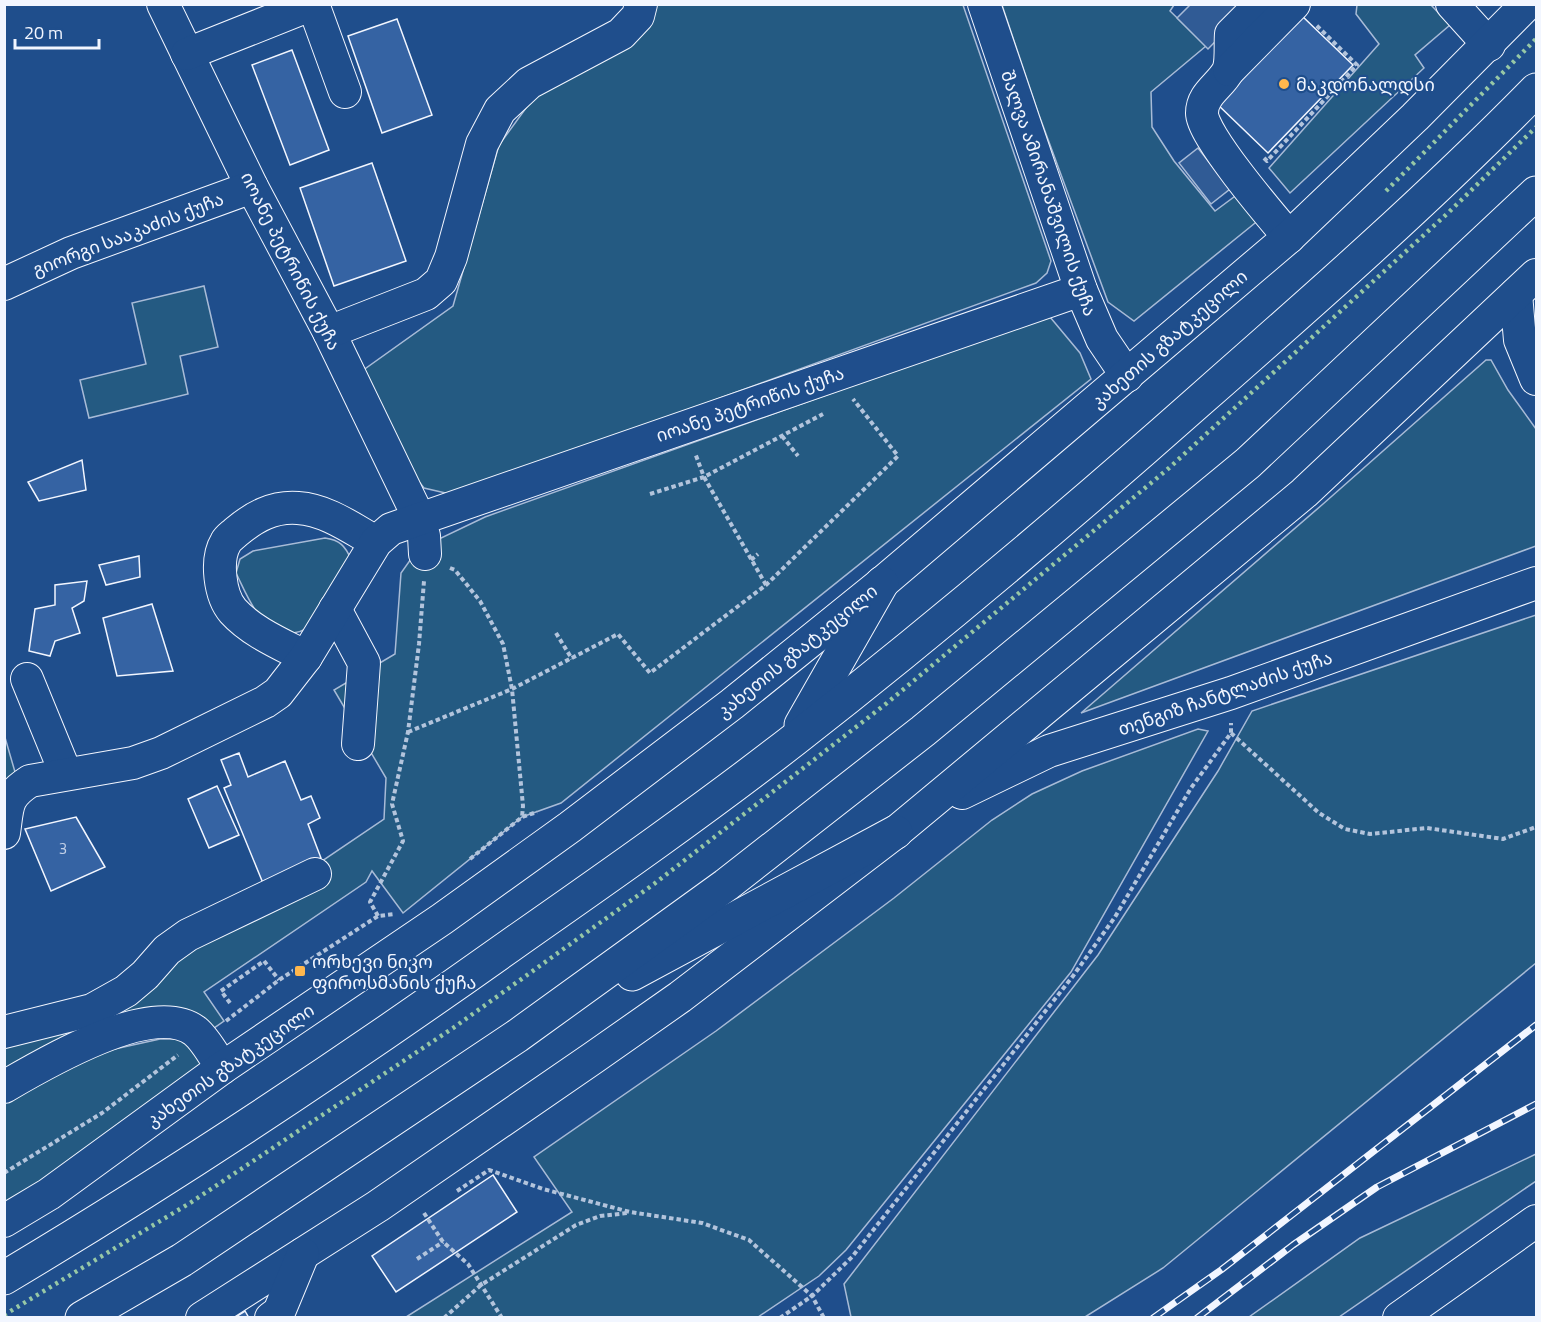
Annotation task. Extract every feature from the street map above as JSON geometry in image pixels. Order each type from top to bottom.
[{"type":"highway","points":[[4,1278],[226,1140],[413,1015],[610,876],[791,742],[948,616],[1093,495],[1342,275],[1536,90]]},
{"type":"highway","points":[[82,1317],[182,1260],[517,1036],[726,885],[923,731],[1248,463],[1536,193]]},
{"type":"highway","points":[[791,742],[882,583]]},
{"type":"highway","points":[[517,1036],[907,823]]},
{"type":"street","name":"იოანე პეტრიწის ქუჩა","points":[[163,4],[252,187],[329,333],[419,518],[425,554]]},
{"type":"street","points":[[187,54],[313,4],[345,92]]},
{"type":"street","points":[[329,333],[426,294],[441,281],[451,257],[482,144],[500,110],[530,83],[621,34],[638,16],[641,4]]},
{"type":"street","name":"შალვა ამირანაშვილის ქუჩა","points":[[984,4],[1082,290],[1102,339],[1127,376]]},
{"type":"street","points":[[1229,70],[1231,34],[1261,4]]},
{"type":"street","points":[[1289,237],[1208,131],[1201,114],[1205,99],[1229,70],[1294,4]]},
{"type":"street","points":[[1452,4],[1489,45]]},
{"type":"street","name":"კახეთის გზატკეცილი","points":[[4,1221],[49,1194],[222,1068],[442,919],[570,827],[732,704],[882,583],[1289,237],[1489,45],[1527,4]]},
{"type":"street","name":"გიორგი სააკაძის ქუჩა","points":[[4,284],[71,253],[252,187]]},
{"type":"street","points":[[1526,284],[1520,340],[1536,379]]},
{"type":"street","points":[[202,1317],[378,1206],[680,997],[907,823],[1304,493],[1526,284]]},
{"type":"street","name":"იოანე პეტრიწის ქუჩა","points":[[419,518],[1082,290]]},
{"type":"street","points":[[306,657],[253,629],[232,609],[220,582],[221,560],[226,541],[249,521],[271,510],[296,508],[322,512],[376,542]]},
{"type":"street","points":[[4,833],[8,802],[16,789],[30,781],[133,763],[161,753],[253,710],[278,693],[306,657],[376,542],[391,529],[419,518]]},
{"type":"street","name":"თენგიზ ჩანტლაძის ქუჩა","points":[[907,823],[1048,751],[1231,693],[1536,583]]},
{"type":"street","points":[[335,609],[364,663],[358,744]]},
{"type":"street","points":[[27,680],[66,774]]},
{"type":"street","points":[[4,1032],[92,1010],[126,991],[145,975],[167,950],[188,935],[315,874]]},
{"type":"street","points":[[4,1087],[39,1067],[117,1030],[160,1021],[183,1025],[194,1031],[222,1068]]},
{"type":"street","points":[[1400,1317],[1536,1221]]},
{"type":"street","points":[[271,1317],[279,1312],[303,1254]]},
{"type":"path","points":[[1260,154],[1267,161],[1357,65],[1294,4]]},
{"type":"path","points":[[408,732],[512,688],[618,634],[650,674],[766,585],[898,456],[852,398]]},
{"type":"path","points":[[650,495],[704,477],[832,409]]},
{"type":"path","points":[[685,427],[704,477],[766,585]]},
{"type":"path","points":[[782,436],[798,456]]},
{"type":"path","points":[[378,916],[370,903],[404,841],[392,804],[408,732],[419,644],[425,554],[455,570],[480,601],[503,644],[512,688],[523,806],[522,818]]},
{"type":"path","points":[[751,560],[758,554]]},
{"type":"path","points":[[556,633],[572,659]]},
{"type":"path","points":[[780,1317],[812,1296],[852,1257],[1073,976],[1115,916],[1191,788],[1231,733],[1231,693]]},
{"type":"path","points":[[1231,733],[1319,813],[1345,829],[1370,834],[1427,828],[1503,839],[1536,826]]},
{"type":"path","points":[[467,861],[522,818],[541,810]]},
{"type":"path","points":[[4,1173],[102,1113],[279,980],[378,916],[404,913]]},
{"type":"path","points":[[230,1003],[221,991],[264,960],[279,980]]},
{"type":"path","points":[[489,1170],[543,1189],[630,1212],[702,1223],[749,1240],[812,1296],[824,1317]]},
{"type":"path","points":[[444,1317],[481,1285],[576,1225],[600,1216],[630,1212]]},
{"type":"path","points":[[424,1213],[443,1242],[468,1264],[502,1317]]},
{"type":"path","points":[[417,1259],[443,1242]]},
{"type":"shaded area","points":[[640,5],[963,5],[1051,261],[1047,273],[1036,283],[454,495],[424,488],[409,469],[362,371],[453,306],[499,145],[542,86]]},
{"type":"shaded area","points":[[1002,5],[1174,5],[1170,11],[1206,46],[1151,92],[1152,127],[1174,161],[1215,211],[1238,194],[1260,219],[1134,321],[1108,302],[1039,115]]},
{"type":"shaded area","points":[[1190,5],[1251,5],[1208,49],[1177,18]]},
{"type":"shaded area","points":[[1357,5],[1431,5],[1450,25],[1415,55],[1424,68],[1290,193],[1269,168],[1379,44],[1356,14]]},
{"type":"shaded area","points":[[1198,148],[1230,189],[1211,204],[1179,163]]},
{"type":"shaded area","points":[[204,286],[218,347],[180,356],[188,394],[89,418],[80,380],[146,364],[132,303]]},
{"type":"shaded area","points":[[1050,317],[1080,353],[1091,379],[561,803],[522,817],[403,913],[372,871],[366,882],[204,992],[224,1021],[211,1030],[191,1019],[5,1078],[5,1042],[161,970],[384,819],[386,778],[334,690],[395,654],[401,573],[418,549],[485,517],[1019,326]]},
{"type":"shaded area","points":[[1486,360],[1491,360],[1508,390],[1536,429],[1536,546],[1081,713],[1323,504]]},
{"type":"shaded area","points":[[325,538],[341,544],[351,559],[330,598],[316,620],[306,629],[293,633],[272,628],[257,613],[236,573],[240,559],[253,551]]},
{"type":"shaded area","points":[[1536,615],[1536,963],[1163,1268],[1085,1317],[851,1317],[844,1284],[1098,955],[1218,771],[1252,711]]},
{"type":"shaded area","points":[[1198,729],[1208,731],[1071,972],[846,1250],[819,1276],[758,1317],[406,1317],[572,1212],[534,1157],[716,1031],[894,898],[992,820],[1032,794],[1082,771]]},
{"type":"shaded area","points":[[4,734],[15,772],[4,791]]},
{"type":"shaded area","points":[[160,1039],[185,1039],[211,1070],[5,1205],[5,1101],[92,1054]]},
{"type":"shaded area","points":[[1536,1154],[1536,1181],[1339,1317],[1249,1317],[1360,1238]]},
{"type":"building","name":"მაკდონალდსი","points":[[1300,14],[1353,65],[1268,153],[1215,102]]},
{"type":"building","points":[[397,19],[432,115],[382,133],[348,36]]},
{"type":"building","points":[[292,50],[329,150],[290,165],[252,65]]},
{"type":"building","points":[[372,163],[406,261],[334,286],[300,188]]},
{"type":"building","points":[[82,460],[86,490],[39,501],[28,482]]},
{"type":"building","points":[[139,556],[140,577],[106,585],[99,565]]},
{"type":"building","points":[[87,581],[84,601],[72,608],[80,633],[55,641],[50,656],[29,651],[35,609],[55,605],[55,585]]},
{"type":"building","points":[[152,604],[173,671],[117,676],[103,618]]},
{"type":"building","points":[[239,753],[248,777],[285,761],[301,800],[311,796],[320,818],[308,824],[321,858],[287,872],[267,893],[224,788],[231,785],[221,760]]},
{"type":"building","points":[[217,786],[239,835],[209,848],[188,799]]},
{"type":"building","points":[[76,817],[105,867],[51,891],[25,829]]},
{"type":"building","points":[[493,1175],[517,1212],[396,1292],[372,1256]]},
{"type":"building","points":[[245,1311],[249,1318],[234,1318]]},
{"type":"railway","points":[[1153,1318],[1221,1270],[1536,1025]]},
{"type":"railway","points":[[1197,1318],[1293,1245],[1377,1187],[1536,1104]]},
{"type":"hedge","points":[[1386,191],[1536,39]]},
{"type":"hedge","points":[[4,1315],[190,1203],[456,1026],[654,884],[887,703],[1169,468],[1449,212],[1536,127]]},
{"type":"place","name":"მაკდონალდსი","points":[[1284,84]]},
{"type":"place","name":"ორხევი ნიკო ფიროსმანის ქუჩა","points":[[300,971]]}]
